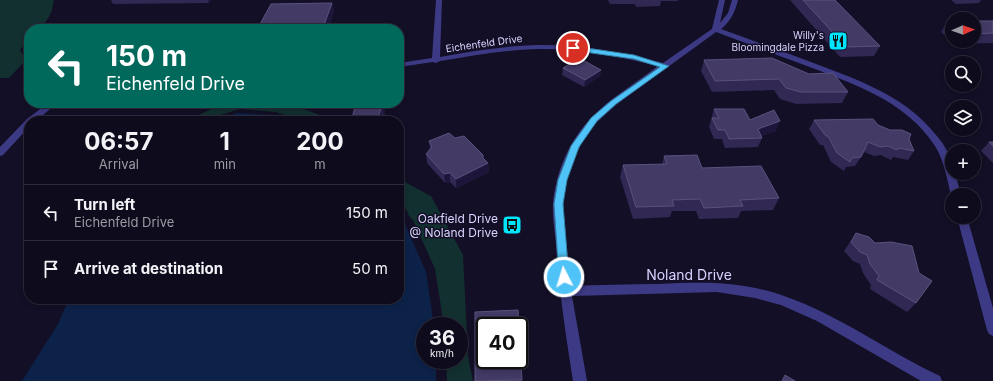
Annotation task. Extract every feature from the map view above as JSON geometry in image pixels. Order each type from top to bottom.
[{"type":"street","points":[[436,61],[440,0]]},
{"type":"street","points":[[715,29],[722,0]]},
{"type":"street","points":[[580,381],[565,291],[558,204],[562,180],[570,157],[579,139],[594,120],[614,102],[724,23],[735,0]]},
{"type":"street","points":[[715,29],[859,82],[883,94],[901,106],[929,131],[939,144],[954,188]]},
{"type":"street","name":"Eichenfeld Drive","points":[[404,64],[436,61],[492,50],[547,47],[599,51],[634,57],[666,66]]},
{"type":"street","points":[[36,116],[47,108]]},
{"type":"street","points":[[0,153],[24,127]]},
{"type":"street","points":[[964,224],[993,330]]},
{"type":"street","name":"Noland Drive","points":[[565,291],[718,287],[742,290],[769,296],[792,303],[818,315],[906,367],[935,381]]},
{"type":"green space","points":[[0,0],[54,0],[50,16],[44,24],[24,24],[24,45],[20,50],[24,57],[24,62],[9,78],[0,78]]},
{"type":"green space","points":[[214,108],[300,108],[323,116],[287,116],[276,112],[240,109],[217,116],[197,116]]},
{"type":"green space","points":[[404,182],[431,196],[463,255],[466,317],[443,317],[435,269],[413,220],[409,216],[406,209],[404,208]]},
{"type":"green space","points":[[468,357],[473,381],[447,381],[446,369],[468,369]]},
{"type":"water","points":[[237,113],[276,116],[228,116]]},
{"type":"water","points":[[404,222],[426,272],[433,317],[416,317],[416,369],[436,369],[436,381],[22,381],[58,324],[67,304],[404,304]]},
{"type":"building","points":[[803,0],[835,0],[880,46],[846,47]]},
{"type":"building","points":[[332,3],[324,24],[260,24],[271,4]]},
{"type":"building","points":[[981,21],[993,21],[993,33],[981,34]]},
{"type":"building","points":[[579,58],[601,70],[585,80],[563,68]]},
{"type":"building","points":[[772,58],[809,74],[833,73],[848,92],[801,92],[786,88],[779,79],[715,81],[704,60]]},
{"type":"building","points":[[355,108],[381,108],[379,116],[353,116]]},
{"type":"building","points":[[714,109],[744,109],[750,120],[774,110],[780,121],[758,129],[762,138],[729,139],[725,130],[718,130],[712,118],[719,118]]},
{"type":"building","points":[[873,119],[878,125],[890,130],[902,130],[911,134],[909,139],[914,151],[899,148],[897,150],[888,146],[880,147],[868,142],[861,157],[852,158],[850,162],[837,153],[828,136],[826,136],[814,120]]},
{"type":"building","points":[[449,133],[455,138],[464,136],[483,155],[483,158],[488,163],[456,179],[450,173],[444,174],[426,154],[432,147],[429,141]]},
{"type":"building","points":[[697,155],[702,168],[761,166],[779,198],[740,200],[743,206],[704,208],[700,199],[672,200],[674,206],[636,207],[623,165],[667,164],[664,156]]},
{"type":"building","points":[[856,233],[869,237],[875,243],[891,242],[912,246],[919,273],[932,281],[916,303],[877,280],[879,276],[870,264],[867,255],[860,252],[851,242]]},
{"type":"building","points":[[518,310],[518,317],[476,317],[476,369],[521,369],[522,380],[475,381],[475,312]]},
{"type":"building","points":[[785,375],[795,381],[782,381]]},
{"type":"place","name":"Willy's Bloomingdale Pizza","points":[[838,41]]},
{"type":"place","name":"Oakfield Drive @ Noland Drive","points":[[512,225]]},
{"type":"route","points":[[564,277],[558,204],[562,180],[575,146],[594,120],[614,102],[666,66],[634,57],[573,48]]}]
